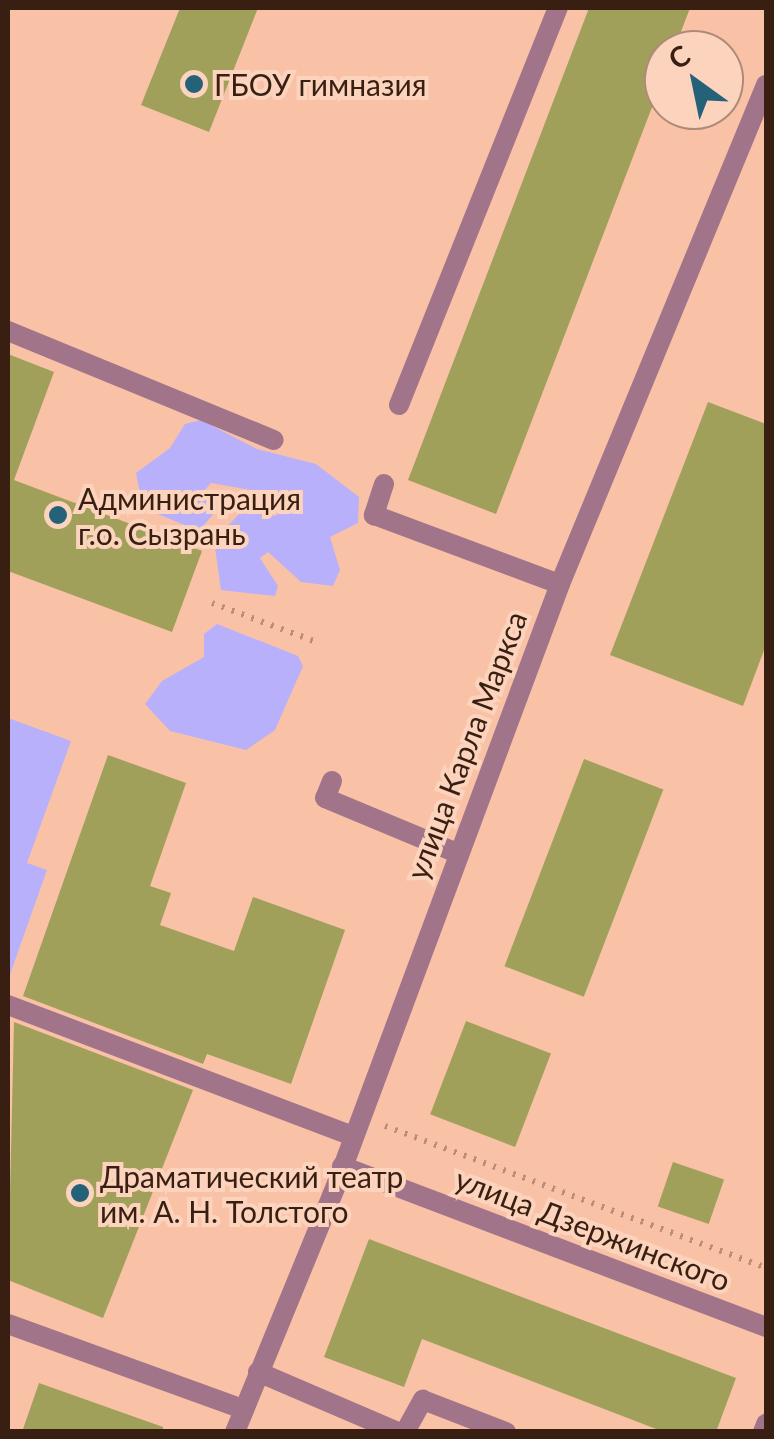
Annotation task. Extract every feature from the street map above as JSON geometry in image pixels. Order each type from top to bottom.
[{"type":"street","points":[[399,405],[558,8]]},
{"type":"street","name":"улица Карла Маркса","points":[[234,1432],[342,1166],[560,584],[766,85]]},
{"type":"street","points":[[8,332],[274,440]]},
{"type":"street","points":[[384,484],[374,515],[560,584]]},
{"type":"street","points":[[332,781],[325,798],[457,853]]},
{"type":"street","points":[[8,1005],[357,1126]]},
{"type":"street","name":"улица Дзержинского","points":[[342,1166],[766,1327]]},
{"type":"street","points":[[8,1324],[243,1409]]},
{"type":"street","points":[[258,1372],[401,1432],[423,1400],[506,1432]]},
{"type":"street","points":[[764,1432],[766,1424]]},
{"type":"path","points":[[212,603],[319,644]]},
{"type":"path","points":[[357,1126],[766,1268]]},
{"type":"shaded area","points":[[201,420],[257,449],[316,464],[359,497],[358,523],[330,537],[340,570],[333,586],[301,582],[268,552],[260,558],[278,586],[275,596],[221,590],[214,540],[244,509],[276,516],[281,505],[262,492],[211,483],[203,492],[214,513],[199,531],[143,508],[136,473],[170,448],[185,424]]},
{"type":"shaded area","points":[[217,624],[298,656],[303,666],[275,730],[246,750],[170,731],[145,704],[162,681],[204,657],[204,634]]},
{"type":"shaded area","points":[[8,718],[71,741],[27,863],[47,870],[8,980]]},
{"type":"building","points":[[180,8],[258,8],[209,132],[141,105]]},
{"type":"building","points":[[589,8],[690,8],[682,30],[644,30],[644,128],[496,514],[408,480]]},
{"type":"building","name":"Администрация г.о. Сызрань","points":[[8,354],[54,372],[14,480],[202,551],[172,632],[8,571]]},
{"type":"building","points":[[708,402],[766,424],[766,645],[743,706],[610,655]]},
{"type":"building","points":[[108,755],[186,783],[150,886],[171,893],[160,925],[234,951],[253,897],[345,930],[291,1084],[207,1054],[203,1064],[23,996]]},
{"type":"building","points":[[584,759],[663,789],[584,997],[504,966]]},
{"type":"building","points":[[466,1021],[551,1054],[515,1147],[430,1114]]},
{"type":"building","name":"Драматический театр им. А. Н. Толстого","points":[[14,1022],[193,1090],[103,1318],[8,1280]]},
{"type":"building","points":[[673,1162],[724,1180],[709,1224],[658,1206]]},
{"type":"building","points":[[369,1239],[736,1378],[716,1432],[664,1432],[422,1339],[404,1387],[324,1357]]},
{"type":"building","points":[[39,1383],[163,1427],[163,1432],[22,1432]]},
{"type":"place","name":"ГБОУ гимназия","points":[[194,84]]},
{"type":"place","name":"Администрация г.о. Сызрань","points":[[58,515]]},
{"type":"place","name":"Драматический театр им. А. Н. Толстого","points":[[80,1193]]}]
